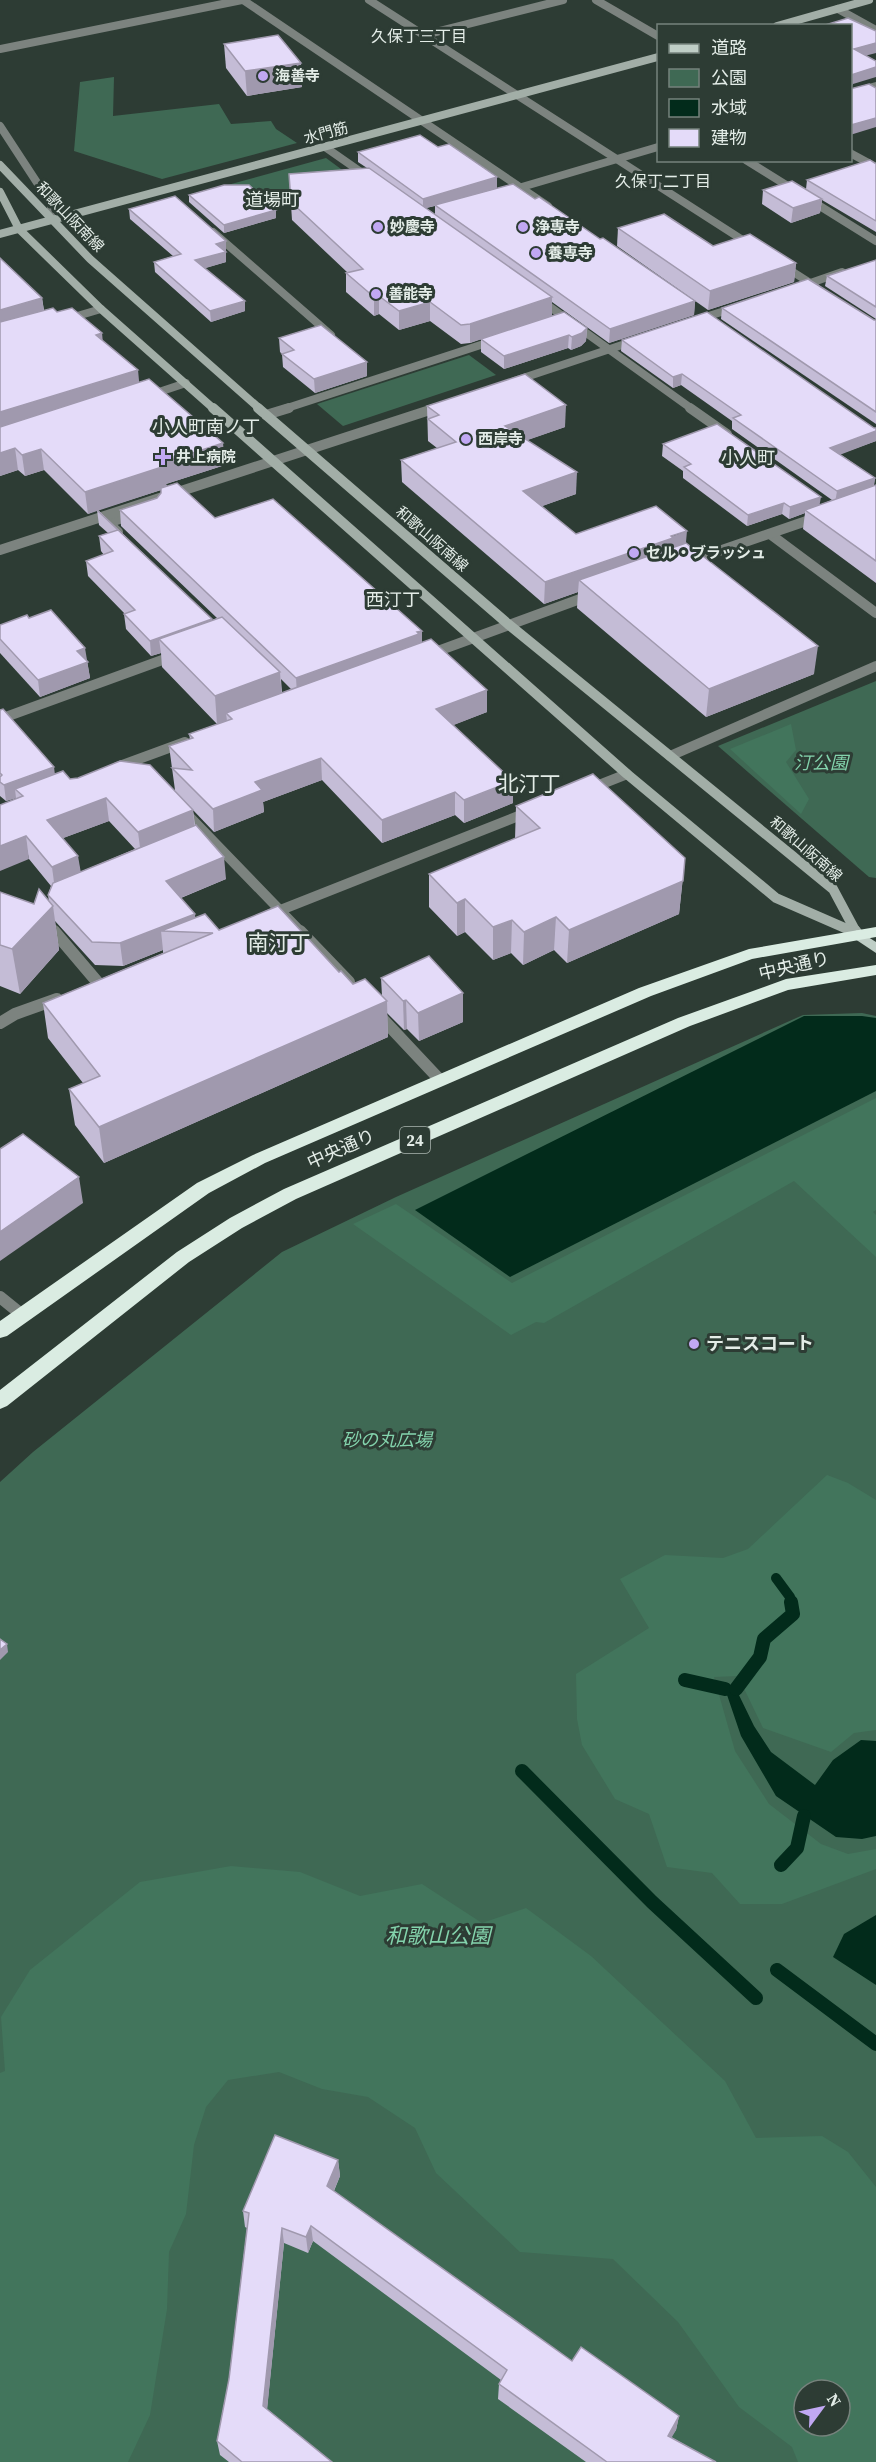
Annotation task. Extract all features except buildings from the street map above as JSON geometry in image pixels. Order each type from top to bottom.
[{"type":"highway","name":"中央通り","points":[[0,1331],[21,1314],[203,1188],[259,1159],[645,992],[749,954],[876,932]]},
{"type":"highway","name":"中央通り","points":[[0,1401],[183,1257],[236,1223],[290,1194],[684,1022],[786,985],[876,970]]},
{"type":"main road","points":[[784,24],[869,0]]},
{"type":"main road","name":"水門筋","points":[[0,234],[657,57]]},
{"type":"main road","name":"和歌山阪南線","points":[[0,165],[90,260],[266,415],[508,624],[833,889],[857,934]]},
{"type":"main road","points":[[0,192],[19,229]]},
{"type":"main road","points":[[0,214],[19,229],[101,309],[272,462],[627,774],[776,898],[857,934],[876,949]]},
{"type":"street","points":[[0,49],[243,0],[560,214]]},
{"type":"street","points":[[369,0],[762,252]]},
{"type":"street","points":[[424,35],[563,0]]},
{"type":"street","points":[[596,0],[657,35]]},
{"type":"street","points":[[837,9],[876,30]]},
{"type":"street","points":[[852,92],[876,86]]},
{"type":"street","points":[[865,89],[876,95]]},
{"type":"street","points":[[0,126],[51,204],[51,220]]},
{"type":"street","points":[[326,147],[374,181]]},
{"type":"street","points":[[509,190],[657,147]]},
{"type":"street","points":[[852,154],[876,167]]},
{"type":"street","points":[[749,162],[876,241]]},
{"type":"street","points":[[165,189],[174,197]]},
{"type":"street","points":[[210,229],[334,338]]},
{"type":"street","points":[[771,258],[819,289]]},
{"type":"street","points":[[787,290],[854,269]]},
{"type":"street","points":[[527,291],[731,437]]},
{"type":"street","points":[[686,324],[742,305]]},
{"type":"street","points":[[57,322],[101,309]]},
{"type":"street","points":[[698,309],[717,323]]},
{"type":"street","points":[[555,321],[566,318]]},
{"type":"street","points":[[266,415],[511,335]]},
{"type":"street","points":[[508,383],[641,339]]},
{"type":"street","points":[[370,369],[379,377]]},
{"type":"street","points":[[141,398],[186,383]]},
{"type":"street","points":[[1,548],[452,402]]},
{"type":"street","points":[[125,539],[108,523],[164,504],[190,487]]},
{"type":"street","points":[[679,565],[824,514]]},
{"type":"street","points":[[770,534],[876,613]]},
{"type":"street","points":[[418,658],[600,592]]},
{"type":"street","points":[[0,719],[191,650]]},
{"type":"street","points":[[670,756],[876,666]]},
{"type":"street","points":[[104,772],[199,737]]},
{"type":"street","points":[[136,760],[144,768]]},
{"type":"street","points":[[580,792],[627,774]]},
{"type":"street","points":[[176,802],[202,837],[281,910],[440,1080]]},
{"type":"street","points":[[259,918],[547,805]]},
{"type":"street","points":[[40,915],[99,984]]},
{"type":"street","points":[[0,1023],[15,1014],[68,995]]},
{"type":"street","points":[[0,1297],[21,1314]]},
{"type":"green space","points":[[114,77],[113,116],[219,104],[231,124],[271,121],[276,129],[297,143],[162,179],[74,151],[80,82]]},
{"type":"green space","points":[[326,158],[360,183],[351,187],[202,192]]},
{"type":"green space","points":[[469,355],[496,375],[343,426],[317,404]]},
{"type":"green space","name":"汀公園","points":[[876,681],[876,878],[869,877],[718,746]]},
{"type":"green space","points":[[791,724],[796,750],[786,762],[809,799],[801,814],[730,749]]},
{"type":"green space","name":"和歌山公園","points":[[862,1013],[876,1016],[876,2462],[0,2462],[0,1482],[33,1452],[282,1252],[396,1197],[803,1015]]},
{"type":"green space","points":[[876,1098],[876,1210],[873,1212],[876,1215],[876,1257],[794,1181],[544,1323],[536,1322],[511,1335],[353,1224],[396,1204],[512,1283]]},
{"type":"green space","points":[[827,1475],[848,1483],[876,1500],[876,1730],[854,1733],[831,1752],[763,1728],[738,1676],[714,1677],[735,1751],[769,1804],[821,1844],[848,1854],[876,1849],[876,1869],[782,1904],[740,1904],[712,1873],[667,1867],[649,1814],[615,1799],[582,1745],[577,1719],[576,1674],[649,1628],[620,1579],[665,1555],[723,1558],[748,1549]]},
{"type":"green space","points":[[231,1866],[300,1872],[360,1896],[422,1884],[482,1923],[526,1908],[591,1956],[725,2081],[756,2138],[822,2136],[848,2152],[876,2187],[876,2462],[798,2462],[792,2447],[739,2407],[678,2322],[613,2259],[520,2252],[436,2173],[415,2128],[368,2097],[322,2089],[279,2072],[228,2080],[206,2107],[194,2145],[186,2214],[169,2252],[167,2309],[150,2415],[128,2462],[0,2462],[0,2073],[5,2071],[1,2017],[30,1970],[140,1882]]},
{"type":"water","points":[[804,1016],[876,1018],[876,1091],[510,1277],[415,1210]]},
{"type":"water","points":[[725,1689],[736,1689],[754,1726],[771,1752],[815,1785],[833,1760],[861,1740],[876,1741],[876,1836],[862,1839],[836,1837],[776,1796],[741,1736]]},
{"type":"water","points":[[876,1915],[876,1985],[833,1957],[844,1934]]},
{"type":"waterway","points":[[776,1578],[790,1597],[791,1603]]},
{"type":"waterway","points":[[736,1689],[760,1657],[764,1639],[793,1614],[791,1602]]},
{"type":"waterway","points":[[685,1680],[725,1689]]},
{"type":"waterway","points":[[522,1771],[652,1902],[756,1998]]},
{"type":"waterway","points":[[781,1865],[797,1848],[804,1816]]},
{"type":"waterway","points":[[777,1970],[876,2044]]},
{"type":"place","name":"海善寺","points":[[263,76]]},
{"type":"place","name":"妙慶寺","points":[[378,227]]},
{"type":"place","name":"浄専寺","points":[[523,227]]},
{"type":"place","name":"養専寺","points":[[536,253]]},
{"type":"place","name":"善能寺","points":[[376,294]]},
{"type":"place","name":"西岸寺","points":[[466,439]]},
{"type":"place","name":"井上病院","points":[[163,457]]},
{"type":"place","name":"セル・ブラッシュ","points":[[634,553]]},
{"type":"place","name":"テニスコート","points":[[694,1344]]},
{"type":"district","name":"久保丁三丁目","points":[[419,36]]},
{"type":"district","name":"久保丁二丁目","points":[[663,181]]},
{"type":"district","name":"道場町","points":[[272,200]]},
{"type":"district","name":"小人町南ノ丁","points":[[206,427]]},
{"type":"district","name":"小人町","points":[[748,458]]},
{"type":"district","name":"西汀丁","points":[[393,600]]},
{"type":"district","name":"北汀丁","points":[[529,784]]},
{"type":"district","name":"南汀丁","points":[[279,943]]},
{"type":"park label","name":"砂の丸広場","points":[[387,1440]]}]
